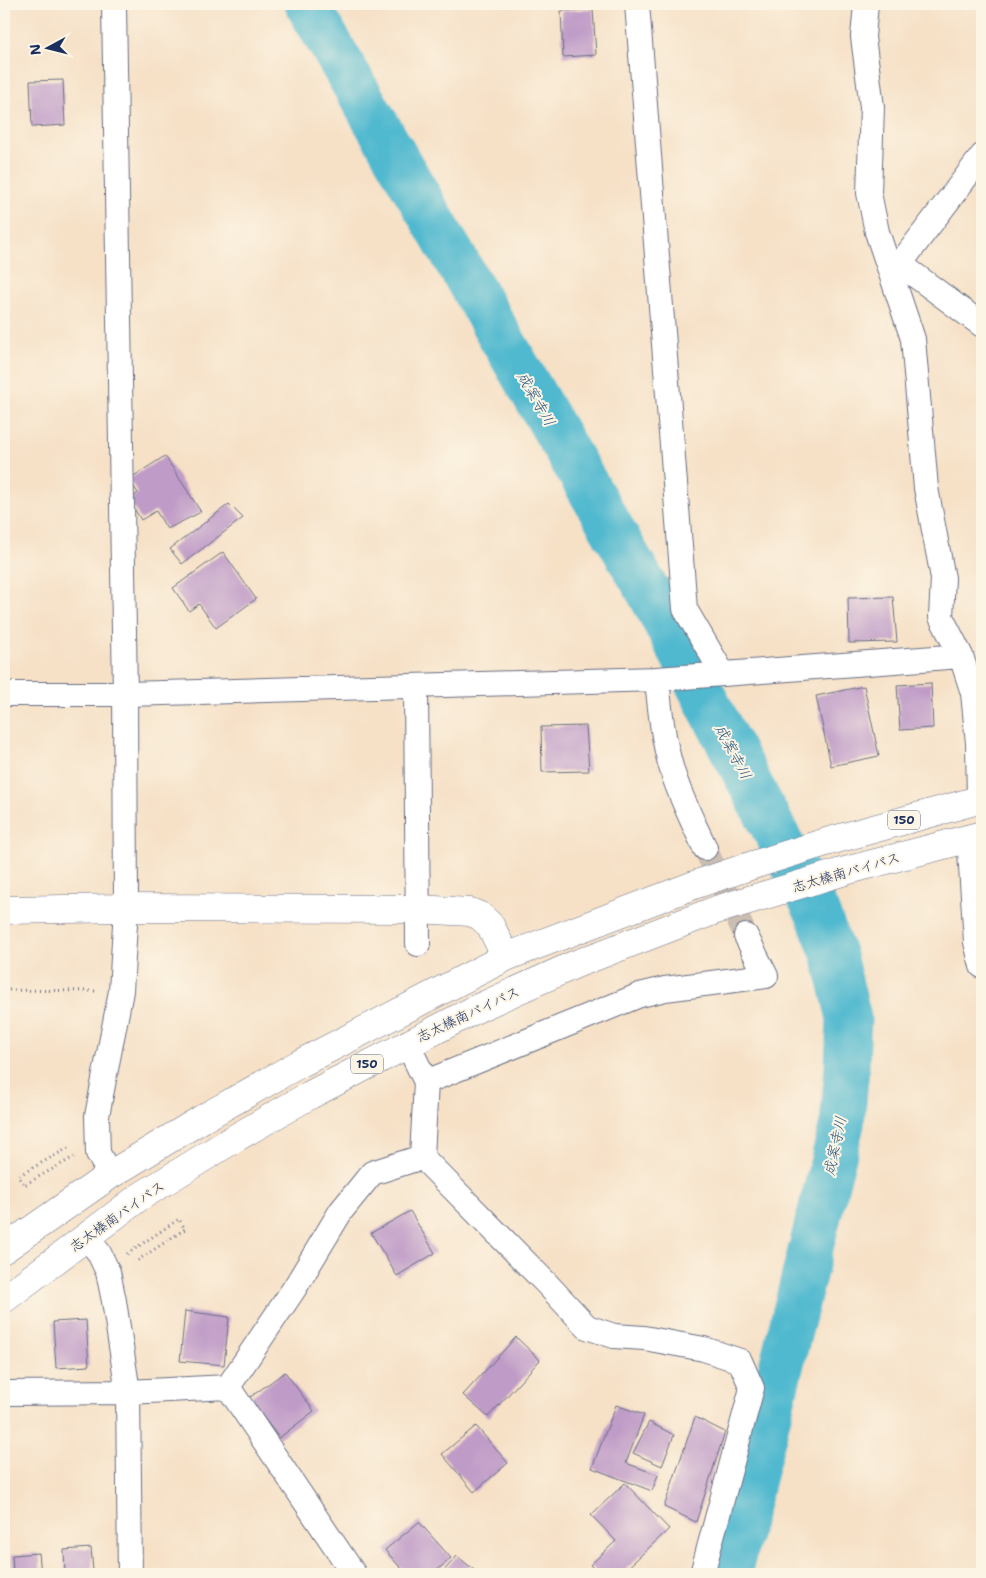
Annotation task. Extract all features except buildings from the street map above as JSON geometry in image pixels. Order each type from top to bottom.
[{"type":"main road","name":"150","points":[[4,1249],[110,1175],[202,1119],[299,1064],[506,957],[694,885],[750,866],[826,842],[980,799]]},
{"type":"main road","name":"志太榛南バイパス","points":[[4,1299],[138,1198],[232,1140],[310,1094],[478,1008],[576,964],[716,910],[845,871],[976,836]]},
{"type":"main road","points":[[4,910],[126,908],[418,909],[470,912],[480,916],[490,925],[506,957]]},
{"type":"street","points":[[110,1175],[98,1153],[97,1116],[121,991],[126,908],[125,694],[114,4]]},
{"type":"street","points":[[637,4],[685,610],[723,674]]},
{"type":"street","points":[[866,4],[863,37],[872,107],[869,193],[877,232],[896,268],[913,339],[926,488],[943,578],[941,617],[961,656],[973,693],[978,743],[980,799]]},
{"type":"street","points":[[896,268],[982,156]]},
{"type":"street","points":[[896,268],[982,325]]},
{"type":"street","points":[[4,694],[125,694],[657,680],[961,656]]},
{"type":"street","points":[[657,680],[662,730],[672,770],[684,804],[705,848]]},
{"type":"street","points":[[416,687],[418,944]]},
{"type":"street","points":[[976,836],[976,942],[982,966]]},
{"type":"street","points":[[426,1082],[640,995],[665,989],[766,976],[746,936]]},
{"type":"street","points":[[407,1043],[426,1082],[422,1157],[587,1327],[614,1336],[644,1338],[704,1349],[740,1361],[752,1388],[702,1574]]},
{"type":"street","points":[[228,1387],[294,1289],[341,1212],[372,1173],[422,1157]]},
{"type":"street","points":[[87,1237],[99,1253],[108,1272],[128,1392],[130,1574]]},
{"type":"street","points":[[4,1393],[128,1392],[228,1387]]},
{"type":"street","points":[[228,1387],[354,1574]]},
{"type":"path","points":[[4,990],[121,991]]},
{"type":"path","points":[[68,1148],[18,1176],[24,1185],[75,1156]]},
{"type":"path","points":[[125,1255],[179,1219],[185,1229],[135,1262]]},
{"type":"waterway","name":"成案寺川","points":[[307,4],[650,594],[817,912],[834,956],[849,1018],[842,1124],[729,1574]]},
{"type":"tunnel","points":[[705,848],[746,936]]}]
